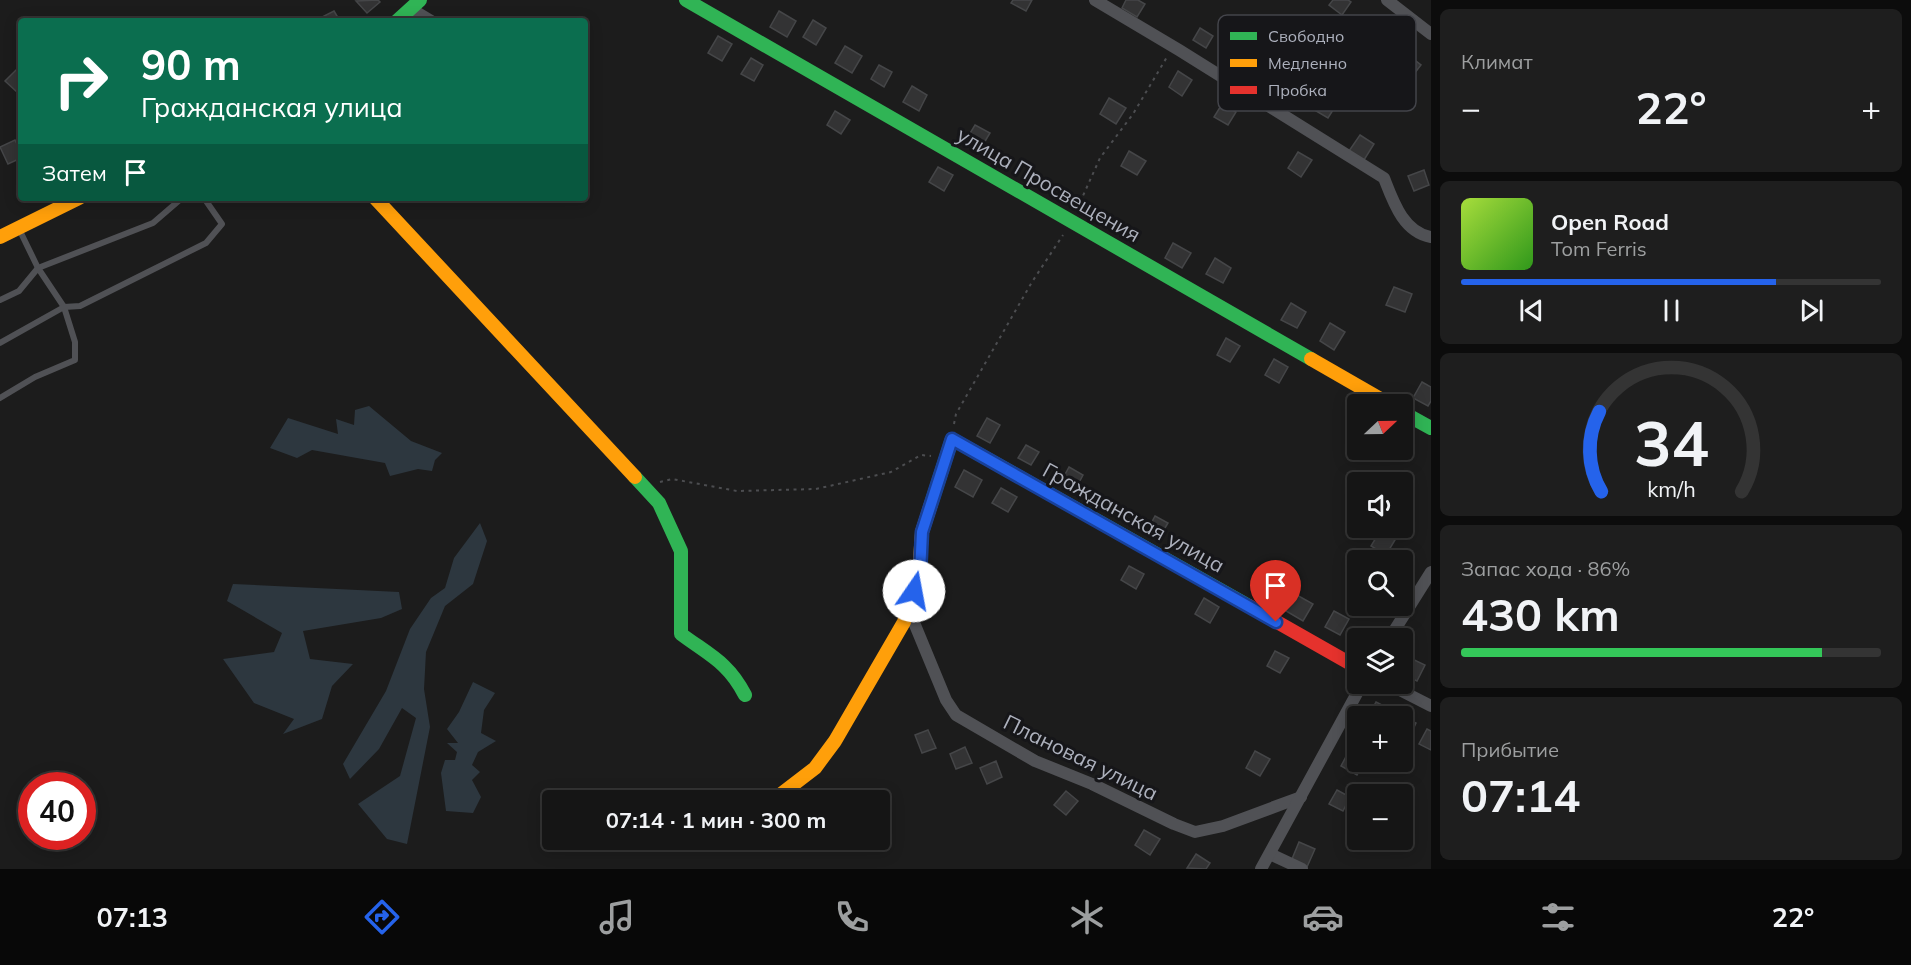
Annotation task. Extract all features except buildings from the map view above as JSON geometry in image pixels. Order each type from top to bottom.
[{"type":"street","name":"улица Просвещения","points":[[686,0],[1372,394]]},
{"type":"street","points":[[1095,0],[1218,74]]},
{"type":"street","points":[[1387,0],[1406,15]]},
{"type":"street","points":[[400,18],[416,4],[428,18]]},
{"type":"street","points":[[1416,22],[1431,34]]},
{"type":"street","points":[[1277,111],[1384,178],[1398,213],[1421,235],[1431,237]]},
{"type":"street","points":[[0,237],[73,201]]},
{"type":"street","points":[[378,201],[659,503],[681,551],[681,634],[722,662],[736,677],[746,695]]},
{"type":"street","points":[[1413,418],[1431,428]]},
{"type":"street","points":[[786,790],[815,768],[835,741],[904,622],[920,573],[922,532],[952,439]]},
{"type":"street","name":"Гражданская улица","points":[[952,439],[1347,662]]},
{"type":"street","points":[[1396,628],[1431,572]]},
{"type":"street","name":"Плановая улица","points":[[908,608],[946,700],[956,715],[1035,761],[1092,784],[1195,832],[1223,826],[1301,797]]},
{"type":"street","points":[[1261,869],[1357,694]]},
{"type":"street","points":[[1408,694],[1431,706]]},
{"type":"street","points":[[1270,854],[1302,869]]},
{"type":"lane","points":[[0,300],[19,291],[38,268],[153,223],[179,201]]},
{"type":"lane","points":[[0,343],[64,307],[80,306],[206,243],[222,224],[206,201]]},
{"type":"lane","points":[[0,398],[35,377],[75,360],[75,342],[64,307],[38,268],[18,228]]},
{"type":"path","points":[[952,439],[956,414],[1032,282],[1071,221],[1100,158],[1133,114],[1173,46]]},
{"type":"path","points":[[643,486],[672,479],[737,491],[816,489],[891,472],[921,455],[946,457]]},
{"type":"shaded area","points":[[369,406],[411,441],[442,453],[435,460],[432,471],[418,469],[390,476],[385,463],[312,450],[297,458],[270,448],[288,418],[338,434],[336,419],[354,425],[355,410]]},
{"type":"shaded area","points":[[480,523],[487,541],[473,584],[445,606],[426,652],[424,689],[430,727],[407,844],[387,839],[358,804],[400,776],[416,718],[402,708],[379,749],[350,779],[343,764],[386,691],[410,629],[431,598],[445,588],[454,558]]},
{"type":"shaded area","points":[[233,584],[399,592],[402,609],[381,618],[303,631],[310,659],[353,664],[332,686],[322,719],[283,734],[294,719],[254,703],[223,659],[274,652],[282,633],[227,601]]},
{"type":"shaded area","points":[[473,682],[495,693],[484,710],[481,733],[496,741],[478,752],[472,765],[480,772],[472,780],[481,797],[473,813],[446,811],[441,773],[445,760],[455,760],[457,752],[447,743],[458,743],[447,729],[459,712]]},
{"type":"traffic: fast","points":[[400,18],[420,0]]},
{"type":"traffic: fast","points":[[686,0],[1311,359]]},
{"type":"traffic: fast","points":[[1413,418],[1431,428]]},
{"type":"traffic: fast","points":[[931,504],[952,439],[1249,606]]},
{"type":"traffic: fast","points":[[635,477],[659,503],[681,551],[681,634],[725,667],[745,695]]},
{"type":"traffic: slow","points":[[0,237],[73,201]]},
{"type":"traffic: slow","points":[[378,201],[635,477]]},
{"type":"traffic: slow","points":[[1311,359],[1372,394]]},
{"type":"traffic: slow","points":[[786,790],[815,768],[835,741],[904,622],[919,573],[922,532],[931,504]]},
{"type":"traffic: jam","points":[[1249,606],[1347,662]]},
{"type":"route","points":[[914,591],[920,573],[922,532],[952,439],[1276,622]]}]
